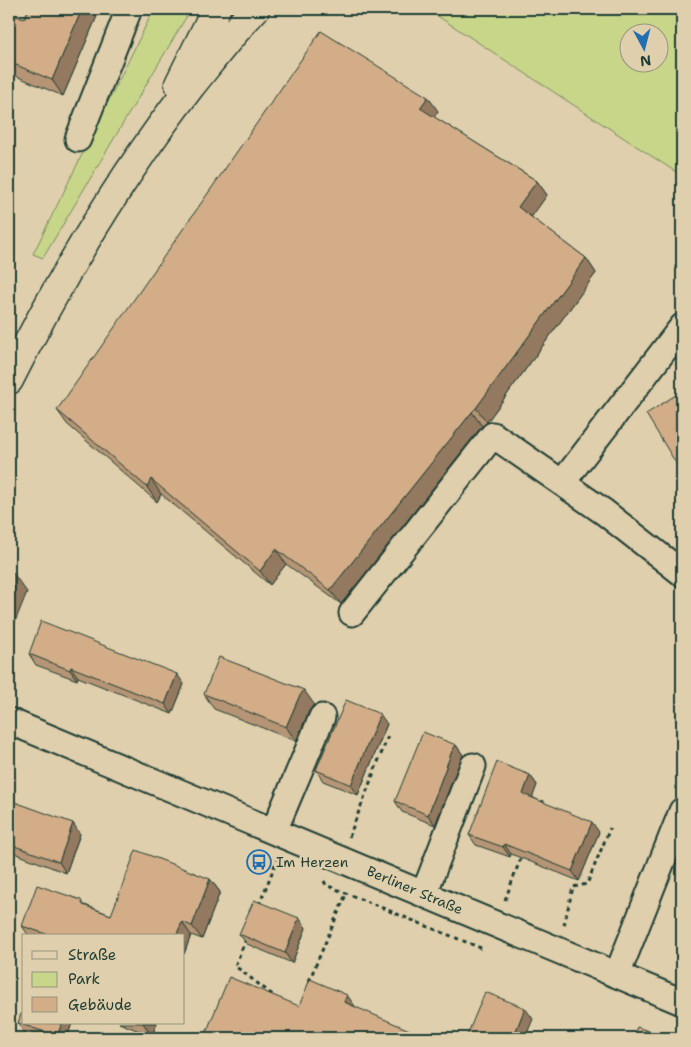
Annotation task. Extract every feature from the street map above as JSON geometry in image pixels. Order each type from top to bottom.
[{"type":"highway","points":[[154,134],[216,9]]},
{"type":"highway","points":[[9,380],[64,277],[154,134],[202,72],[255,9]]},
{"type":"street","points":[[78,138],[129,9]]},
{"type":"street","points":[[562,483],[682,327]]},
{"type":"street","points":[[352,613],[493,435],[611,518],[682,573]]},
{"type":"street","points":[[280,834],[322,717]]},
{"type":"street","name":"Berliner Straße","points":[[9,720],[682,1002]]},
{"type":"street","points":[[424,894],[473,766]]},
{"type":"street","points":[[617,974],[682,811]]},
{"type":"path","points":[[308,984],[349,863],[388,736]]},
{"type":"path","points":[[541,806],[544,798]]},
{"type":"path","points":[[558,950],[573,887],[587,884],[610,828]]},
{"type":"path","points":[[257,911],[280,834]]},
{"type":"path","points":[[496,924],[524,851]]},
{"type":"path","points":[[246,939],[235,966],[276,997]]},
{"type":"green space","points":[[154,9],[191,9],[43,258],[33,254]]},
{"type":"green space","points":[[427,9],[682,9],[682,176]]},
{"type":"building","points":[[29,9],[82,9],[52,80],[9,62],[9,13],[24,19]]},
{"type":"building","points":[[321,31],[428,97],[420,108],[537,181],[518,207],[586,258],[476,408],[330,590],[276,549],[260,571],[151,479],[147,487],[57,410]]},
{"type":"building","points":[[682,391],[682,473],[646,414]]},
{"type":"building","points":[[41,621],[177,674],[165,704],[71,667],[70,670],[29,654]]},
{"type":"building","points":[[219,657],[304,690],[286,727],[204,694]]},
{"type":"building","points":[[346,700],[380,714],[351,785],[316,770]]},
{"type":"building","points":[[423,732],[456,745],[428,815],[395,801]]},
{"type":"building","points":[[497,762],[530,775],[523,794],[592,822],[572,871],[504,844],[503,847],[469,835]]},
{"type":"building","points":[[9,800],[73,823],[59,862],[9,844]]},
{"type":"building","points":[[136,850],[210,879],[192,926],[182,922],[177,934],[46,934],[22,926],[37,885],[81,900],[83,905],[111,915]]},
{"type":"building","points":[[254,900],[299,918],[285,953],[239,934]]},
{"type":"building","points":[[229,977],[299,1006],[310,979],[347,995],[344,1002],[428,1038],[204,1038]]},
{"type":"building","points":[[485,992],[525,1008],[513,1038],[466,1038]]},
{"type":"building","points":[[22,1011],[22,1024],[62,1024],[57,1036],[18,1023]]},
{"type":"building","points":[[637,1027],[668,1038],[633,1038]]},
{"type":"place","name":"Im Herzen","points":[[259,862]]}]
